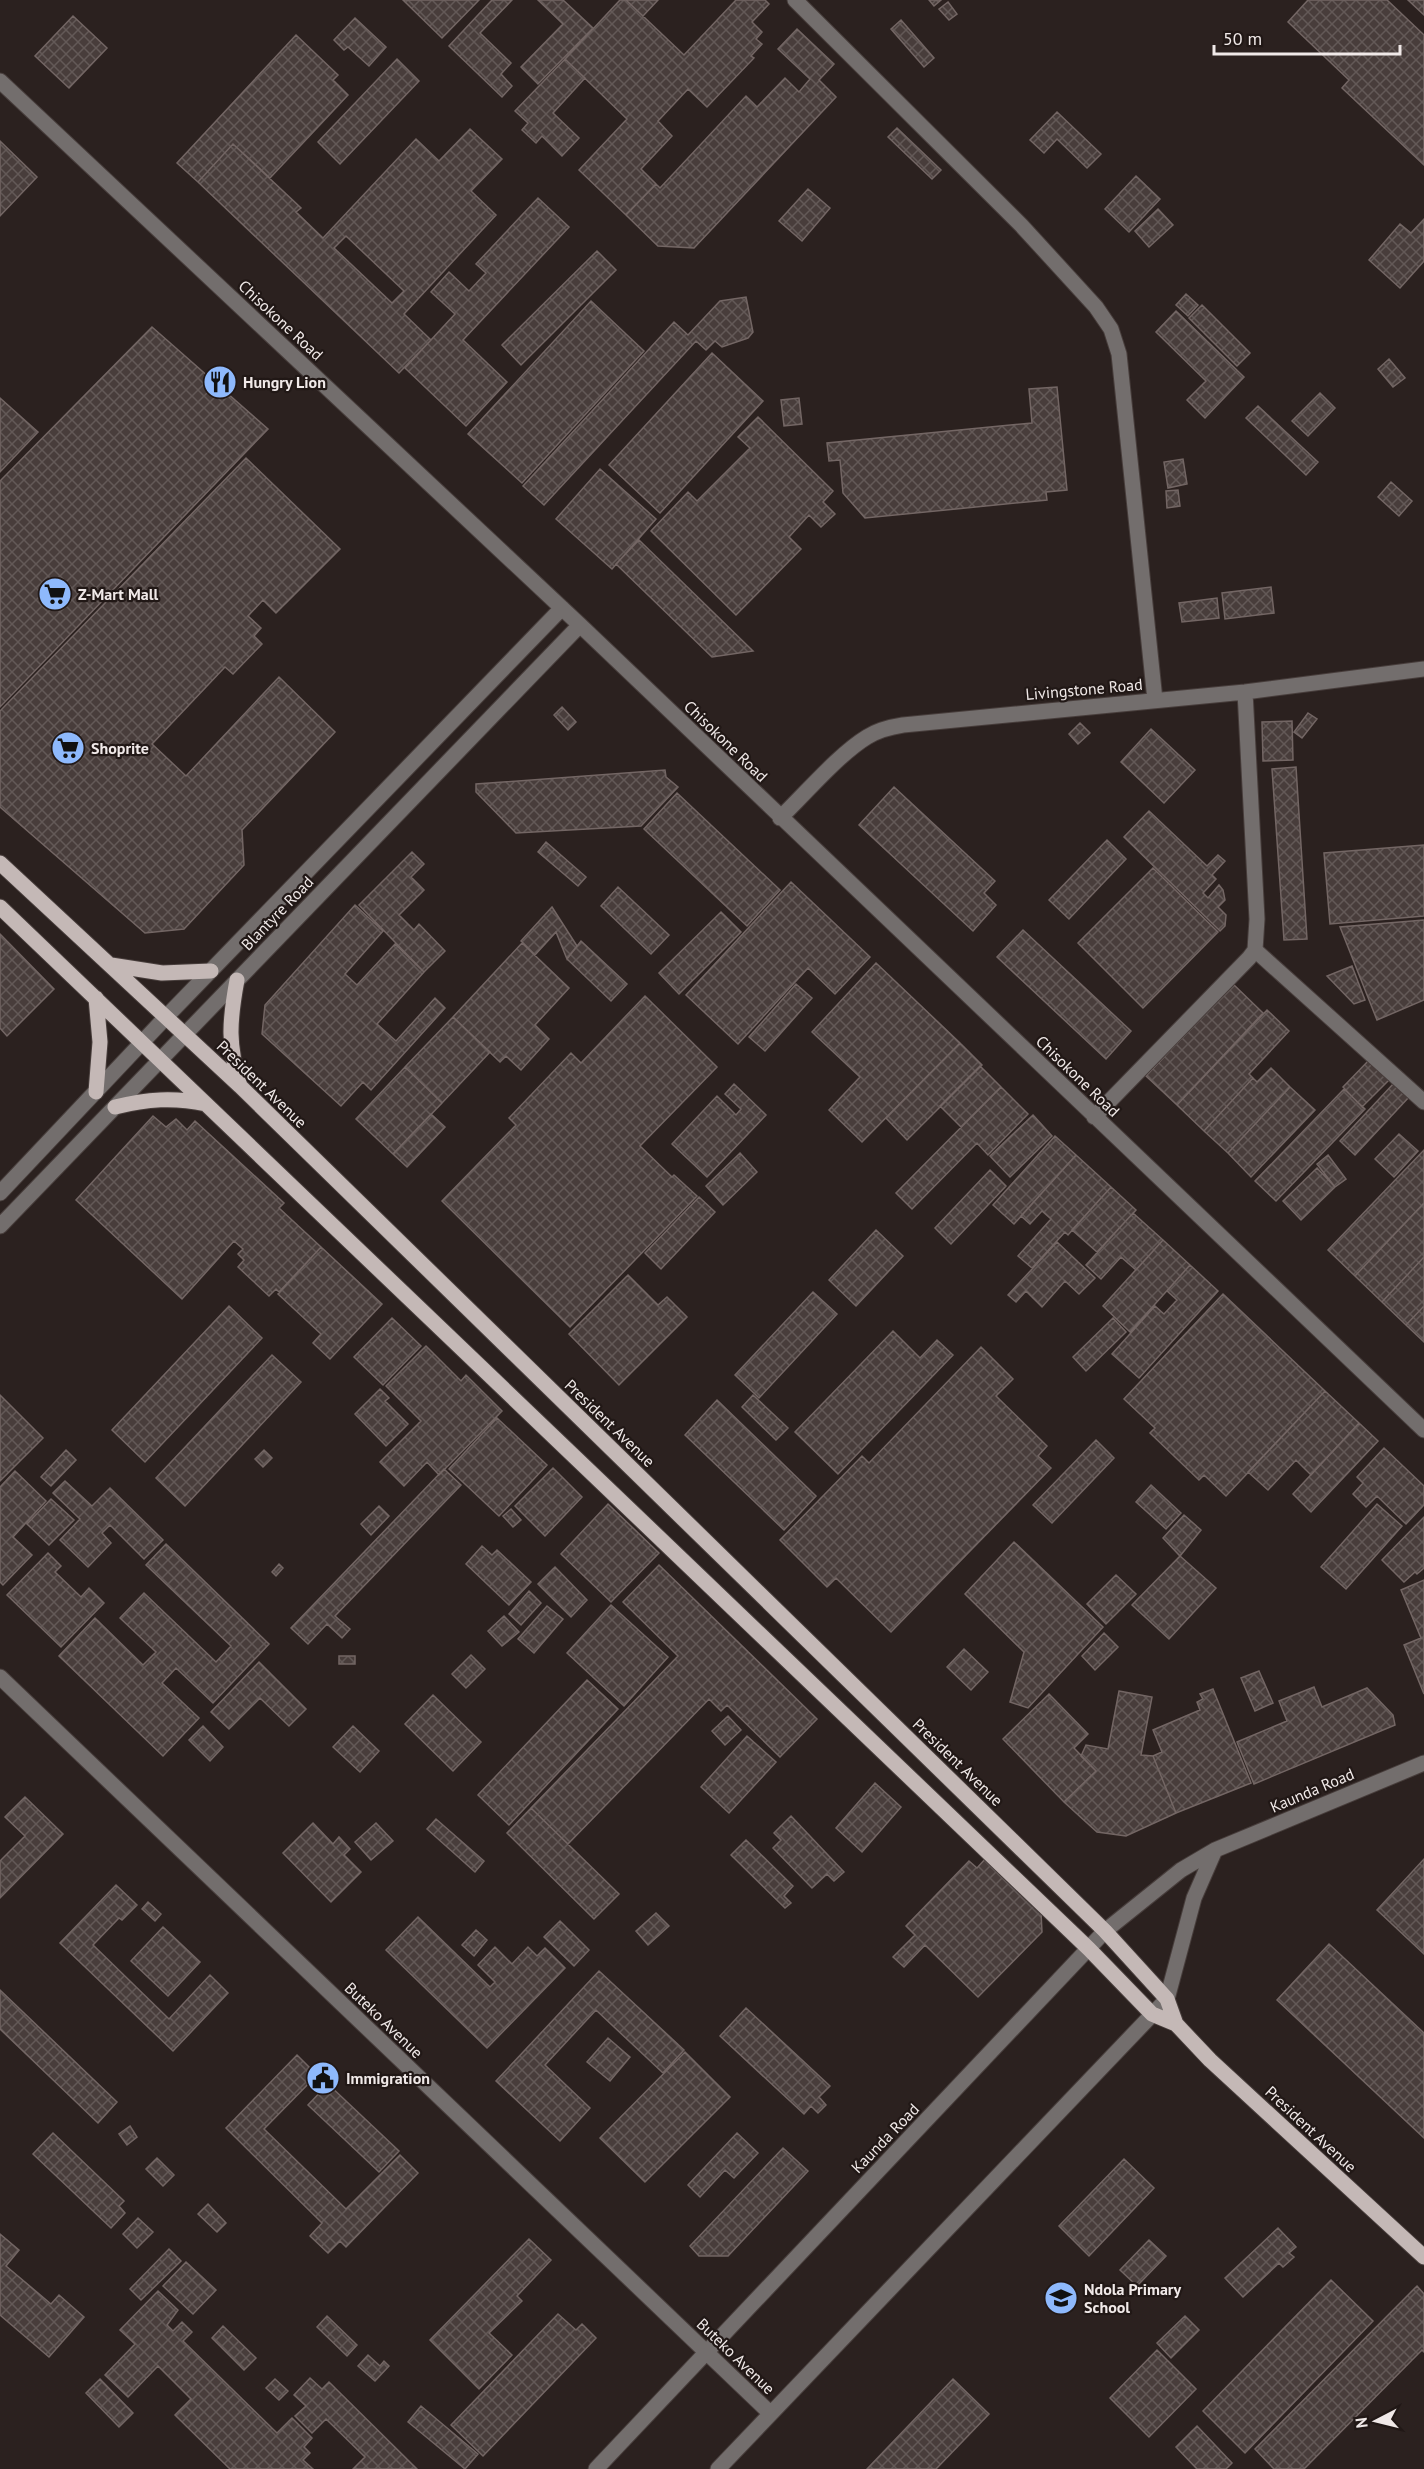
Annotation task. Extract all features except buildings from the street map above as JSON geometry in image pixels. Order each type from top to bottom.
[{"type":"main road","name":"President Avenue","points":[[0,863],[240,1086],[1106,1931],[1167,1999],[1176,2024],[1210,2060],[1424,2257]]},
{"type":"main road","name":"President Avenue","points":[[0,907],[1089,1949],[1152,2014],[1176,2024]]},
{"type":"main road","points":[[111,965],[162,973],[211,971]]},
{"type":"main road","points":[[237,980],[230,1016],[229,1038],[240,1086]]},
{"type":"main road","points":[[96,999],[100,1042],[96,1092]]},
{"type":"main road","points":[[115,1107],[162,1098],[206,1104]]},
{"type":"street","points":[[795,0],[1021,225],[1096,307],[1111,329],[1119,354],[1155,700]]},
{"type":"street","name":"Chisokone Road","points":[[0,81],[562,608],[1424,1430]]},
{"type":"street","name":"Blantyre Road","points":[[0,1193],[166,1017],[562,608]]},
{"type":"street","name":"Blantyre Road","points":[[0,1226],[580,626]]},
{"type":"street","name":"Livingstone Road","points":[[780,818],[851,749],[867,736],[885,728],[1245,692],[1424,669]]},
{"type":"street","points":[[1094,1117],[1255,950],[1257,919],[1245,692]]},
{"type":"street","points":[[1255,950],[1424,1102]]},
{"type":"street","name":"Buteko Avenue","points":[[0,1677],[770,2413]]},
{"type":"street","name":"Kaunda Road","points":[[596,2469],[1106,1931],[1181,1870],[1215,1850],[1424,1763]]},
{"type":"street","points":[[718,2469],[1167,1999],[1194,1898],[1215,1850]]},
{"type":"place","name":"Hungry Lion","points":[[220,382]]},
{"type":"place","name":"Z-Mart Mall","points":[[55,594]]},
{"type":"place","name":"Shoprite","points":[[68,748]]},
{"type":"place","name":"Immigration","points":[[323,2078]]},
{"type":"place","name":"Ndola Primary School","points":[[1061,2298]]}]
